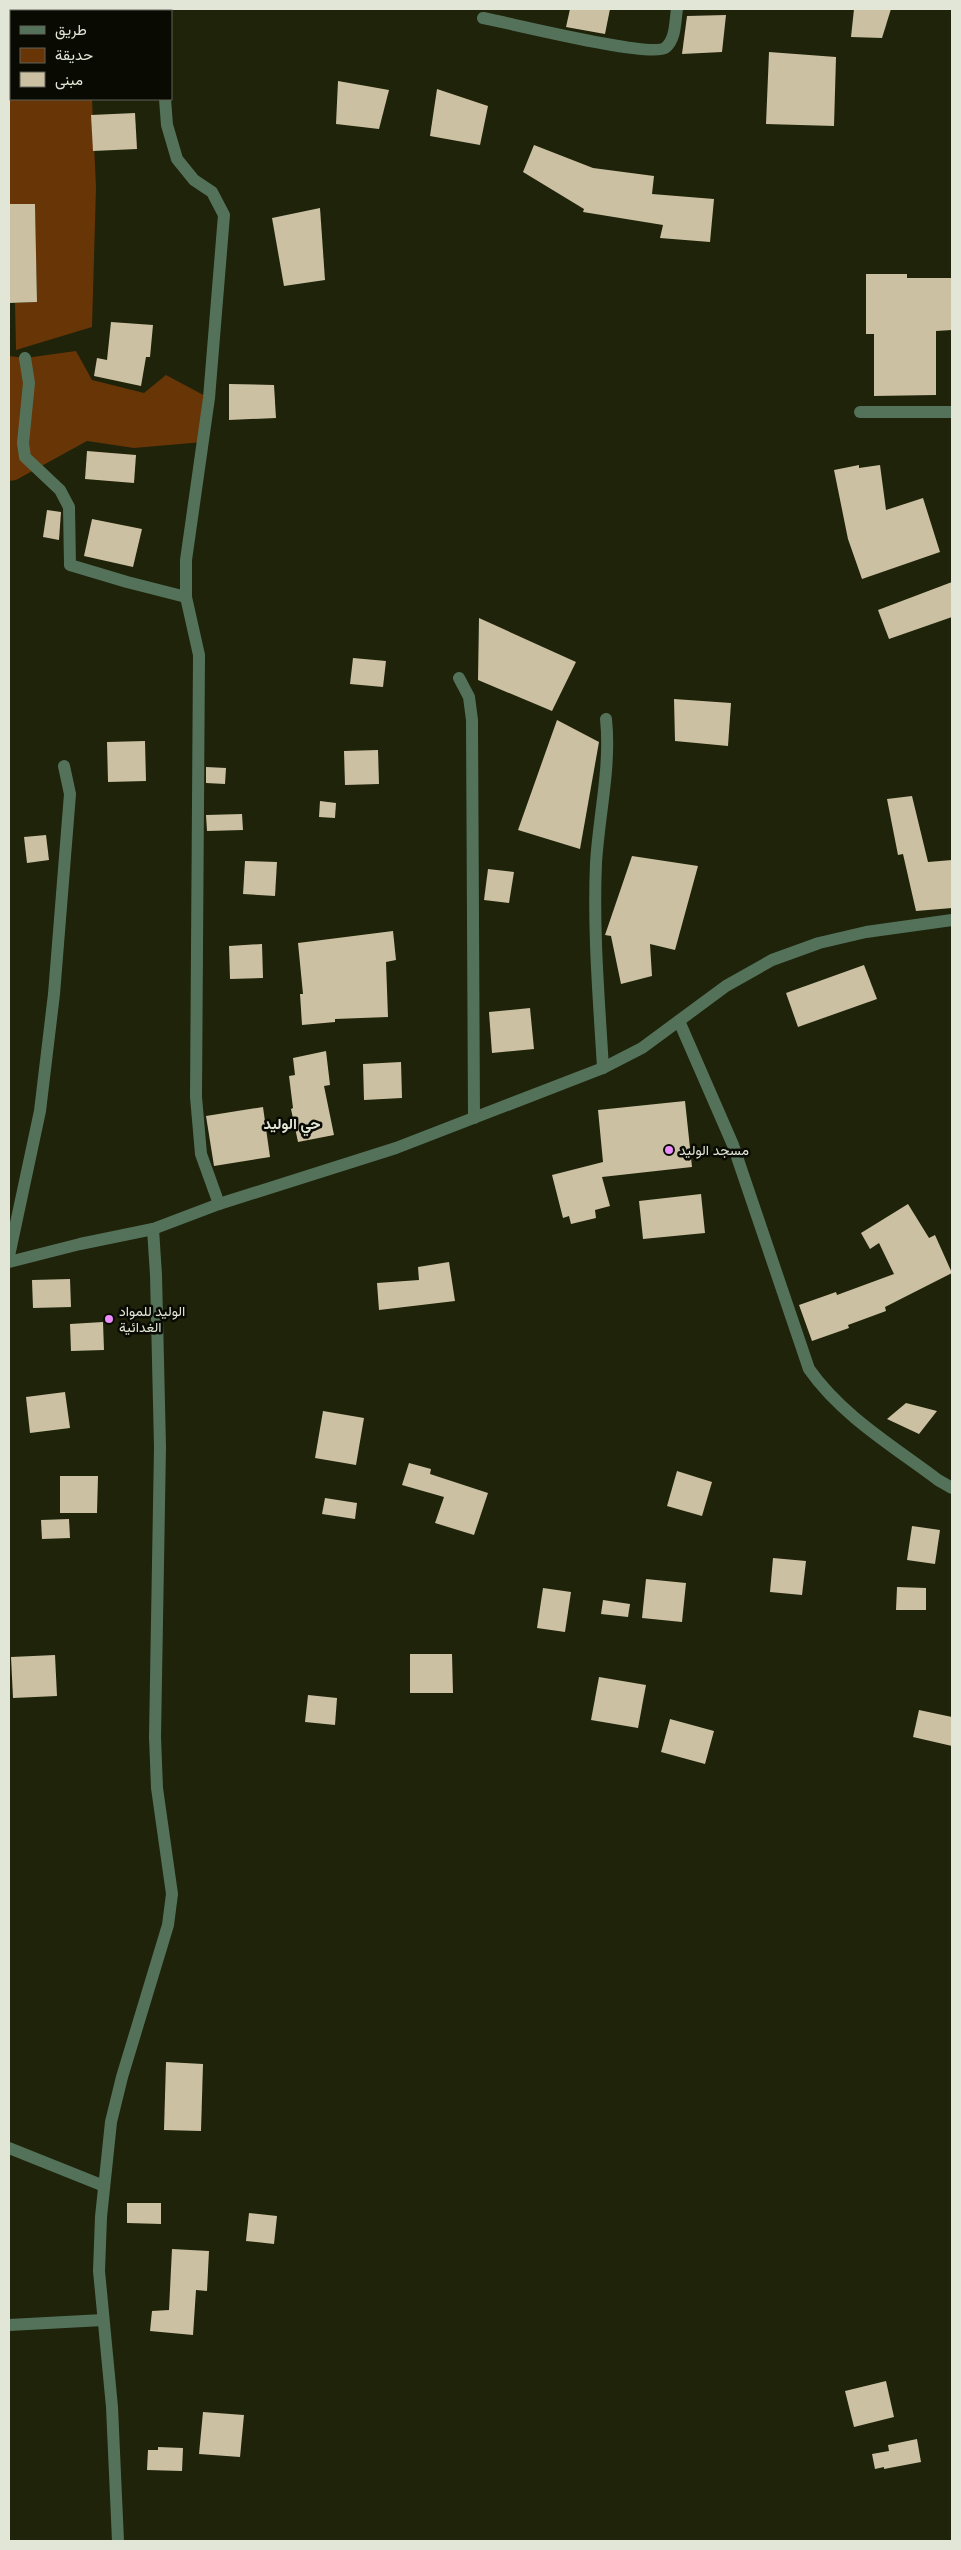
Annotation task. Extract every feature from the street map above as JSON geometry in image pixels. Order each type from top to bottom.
[{"type":"street","points":[[483,18],[626,47],[656,51],[666,48],[673,39],[676,9]]},
{"type":"street","points":[[165,100],[167,125],[177,159],[194,180],[212,192],[224,215],[209,398],[186,560],[186,597],[199,655],[196,1097],[200,1154],[219,1204]]},
{"type":"street","points":[[25,358],[29,383],[23,443],[25,457],[60,490],[70,507],[70,565],[118,580],[186,597]]},
{"type":"street","points":[[860,412],[952,412]]},
{"type":"street","points":[[460,678],[469,697],[472,720],[474,1118]]},
{"type":"street","points":[[602,1068],[594,909],[596,860],[608,765],[606,719]]},
{"type":"street","points":[[9,1256],[40,1111],[54,994],[70,794],[64,766]]},
{"type":"street","points":[[9,1262],[80,1244],[153,1229],[219,1204],[396,1148],[602,1068],[642,1048],[726,986],[772,960],[810,946],[866,932],[952,920]]},
{"type":"street","points":[[678,1021],[733,1145],[810,1369],[825,1392],[852,1416],[938,1480],[952,1488]]},
{"type":"street","points":[[118,2541],[112,2407],[99,2271],[104,2186],[111,2122],[122,2077],[168,1925],[172,1894],[157,1788],[155,1737],[160,1447],[156,1275],[153,1229]]},
{"type":"street","points":[[9,2148],[104,2186]]},
{"type":"street","points":[[9,2325],[103,2320]]},
{"type":"green space","points":[[9,9],[87,9],[10,10],[10,100],[92,100],[96,188],[92,327],[16,350],[15,303],[37,302],[35,204],[9,204]]},
{"type":"green space","points":[[76,351],[92,380],[144,393],[166,375],[209,398],[203,442],[134,448],[87,441],[16,480],[9,481],[9,356],[25,358]]},
{"type":"building","points":[[570,9],[610,9],[605,34],[566,27]]},
{"type":"building","points":[[854,9],[891,9],[882,38],[851,37]]},
{"type":"building","points":[[726,15],[722,52],[682,54],[687,16]]},
{"type":"building","points":[[769,52],[836,57],[834,126],[766,124]]},
{"type":"building","points":[[338,81],[389,90],[379,129],[336,124]]},
{"type":"building","points":[[437,89],[488,106],[480,145],[430,136]]},
{"type":"building","points":[[135,113],[137,149],[93,151],[91,115]]},
{"type":"building","points":[[534,145],[593,168],[654,176],[652,194],[714,199],[710,242],[660,238],[663,225],[583,212],[584,209],[523,172]]},
{"type":"building","points":[[9,204],[35,204],[37,302],[9,303]]},
{"type":"building","points":[[320,208],[325,280],[284,286],[272,218]]},
{"type":"building","points":[[866,274],[907,274],[907,278],[952,278],[952,330],[936,331],[936,395],[874,396],[874,334],[866,334]]},
{"type":"building","points":[[111,322],[153,325],[150,357],[146,357],[141,386],[94,376],[97,358],[107,360]]},
{"type":"building","points":[[229,384],[274,385],[276,418],[229,420]]},
{"type":"building","points":[[87,451],[136,455],[134,483],[85,479]]},
{"type":"building","points":[[859,465],[859,468],[880,465],[886,510],[923,498],[940,552],[862,579],[848,539],[834,470]]},
{"type":"building","points":[[47,510],[61,512],[59,540],[43,537]]},
{"type":"building","points":[[92,519],[142,529],[133,567],[84,556]]},
{"type":"building","points":[[952,582],[952,617],[889,639],[878,610]]},
{"type":"building","points":[[479,618],[576,662],[552,711],[478,680]]},
{"type":"building","points":[[353,658],[386,661],[383,687],[350,684]]},
{"type":"building","points":[[674,699],[731,703],[728,746],[675,741]]},
{"type":"building","points":[[557,720],[599,742],[580,849],[518,830]]},
{"type":"building","points":[[145,741],[146,781],[108,782],[107,742]]},
{"type":"building","points":[[378,750],[379,784],[345,785],[344,751]]},
{"type":"building","points":[[206,767],[226,768],[225,784],[206,783]]},
{"type":"building","points":[[912,796],[928,862],[952,860],[952,908],[916,911],[903,854],[898,855],[887,799]]},
{"type":"building","points":[[320,801],[336,803],[335,818],[319,817]]},
{"type":"building","points":[[242,814],[243,830],[207,831],[206,815]]},
{"type":"building","points":[[46,835],[49,860],[27,863],[24,837]]},
{"type":"building","points":[[632,856],[698,866],[675,950],[650,944],[652,976],[621,984],[611,936],[605,935]]},
{"type":"building","points":[[245,861],[277,862],[275,896],[243,894]]},
{"type":"building","points":[[488,869],[514,872],[509,903],[484,900]]},
{"type":"building","points":[[393,931],[396,960],[386,962],[388,1017],[335,1019],[335,1022],[302,1025],[300,994],[303,994],[298,943]]},
{"type":"building","points":[[262,944],[263,978],[230,979],[229,946]]},
{"type":"building","points":[[864,965],[877,999],[798,1027],[786,993]]},
{"type":"building","points":[[530,1008],[534,1049],[492,1053],[489,1012]]},
{"type":"building","points":[[326,1051],[330,1085],[324,1086],[334,1135],[298,1142],[291,1109],[293,1108],[289,1076],[295,1075],[293,1058]]},
{"type":"building","points":[[401,1062],[402,1098],[364,1100],[363,1064]]},
{"type":"building","points":[[685,1101],[692,1167],[602,1177],[610,1206],[595,1210],[596,1218],[571,1224],[569,1216],[563,1218],[552,1175],[603,1162],[598,1110]]},
{"type":"building","points":[[263,1107],[270,1157],[214,1166],[206,1116]]},
{"type":"building","points":[[701,1194],[705,1233],[643,1239],[639,1201]]},
{"type":"building","points":[[908,1204],[929,1238],[935,1235],[952,1273],[885,1307],[886,1311],[848,1325],[849,1328],[812,1341],[799,1305],[836,1292],[837,1295],[894,1274],[879,1243],[870,1249],[861,1233]]},
{"type":"building","points":[[449,1262],[455,1301],[379,1310],[377,1283],[419,1280],[418,1267]]},
{"type":"building","points":[[70,1279],[71,1307],[33,1308],[32,1280]]},
{"type":"building","points":[[103,1322],[104,1350],[71,1351],[70,1324]]},
{"type":"building","points":[[65,1392],[70,1428],[30,1433],[26,1397]]},
{"type":"building","points":[[906,1403],[937,1411],[919,1434],[887,1419]]},
{"type":"building","points":[[323,1411],[364,1418],[356,1465],[315,1458]]},
{"type":"building","points":[[409,1463],[431,1469],[430,1474],[488,1493],[474,1535],[435,1523],[444,1497],[402,1485]]},
{"type":"building","points":[[677,1471],[712,1482],[702,1516],[667,1506]]},
{"type":"building","points":[[60,1476],[98,1476],[97,1513],[60,1513]]},
{"type":"building","points":[[325,1498],[357,1503],[355,1519],[322,1514]]},
{"type":"building","points":[[69,1519],[70,1538],[42,1539],[41,1520]]},
{"type":"building","points":[[912,1526],[940,1530],[935,1564],[907,1560]]},
{"type":"building","points":[[773,1558],[806,1561],[802,1595],[770,1592]]},
{"type":"building","points":[[646,1579],[686,1583],[682,1622],[642,1618]]},
{"type":"building","points":[[897,1587],[926,1588],[926,1610],[896,1610]]},
{"type":"building","points":[[543,1588],[571,1592],[565,1632],[537,1628]]},
{"type":"building","points":[[603,1600],[630,1604],[628,1617],[601,1614]]},
{"type":"building","points":[[410,1654],[452,1654],[453,1693],[410,1693]]},
{"type":"building","points":[[55,1655],[57,1696],[13,1698],[11,1657]]},
{"type":"building","points":[[599,1677],[646,1685],[638,1728],[591,1720]]},
{"type":"building","points":[[308,1695],[337,1698],[335,1725],[305,1722]]},
{"type":"building","points":[[919,1710],[952,1717],[952,1746],[913,1737]]},
{"type":"building","points":[[670,1719],[714,1731],[705,1764],[661,1752]]},
{"type":"building","points":[[166,2062],[203,2064],[201,2131],[164,2130]]},
{"type":"building","points":[[127,2203],[161,2203],[161,2224],[127,2223]]},
{"type":"building","points":[[249,2213],[277,2216],[274,2244],[246,2241]]},
{"type":"building","points":[[172,2249],[209,2251],[207,2291],[196,2290],[193,2335],[150,2331],[152,2311],[169,2310]]},
{"type":"building","points":[[886,2381],[894,2417],[854,2427],[845,2391]]},
{"type":"building","points":[[203,2412],[244,2415],[240,2457],[199,2454]]},
{"type":"building","points":[[917,2439],[921,2462],[875,2469],[872,2454],[889,2451],[888,2445]]},
{"type":"building","points":[[158,2447],[183,2448],[182,2471],[147,2470],[148,2450],[158,2450]]},
{"type":"place","name":"مسجد الوليد","points":[[669,1150]]},
{"type":"place","name":"الوليد للمواد الغدائية","points":[[109,1319]]},
{"type":"district","name":"حي الوليد","points":[[292,1124]]}]
